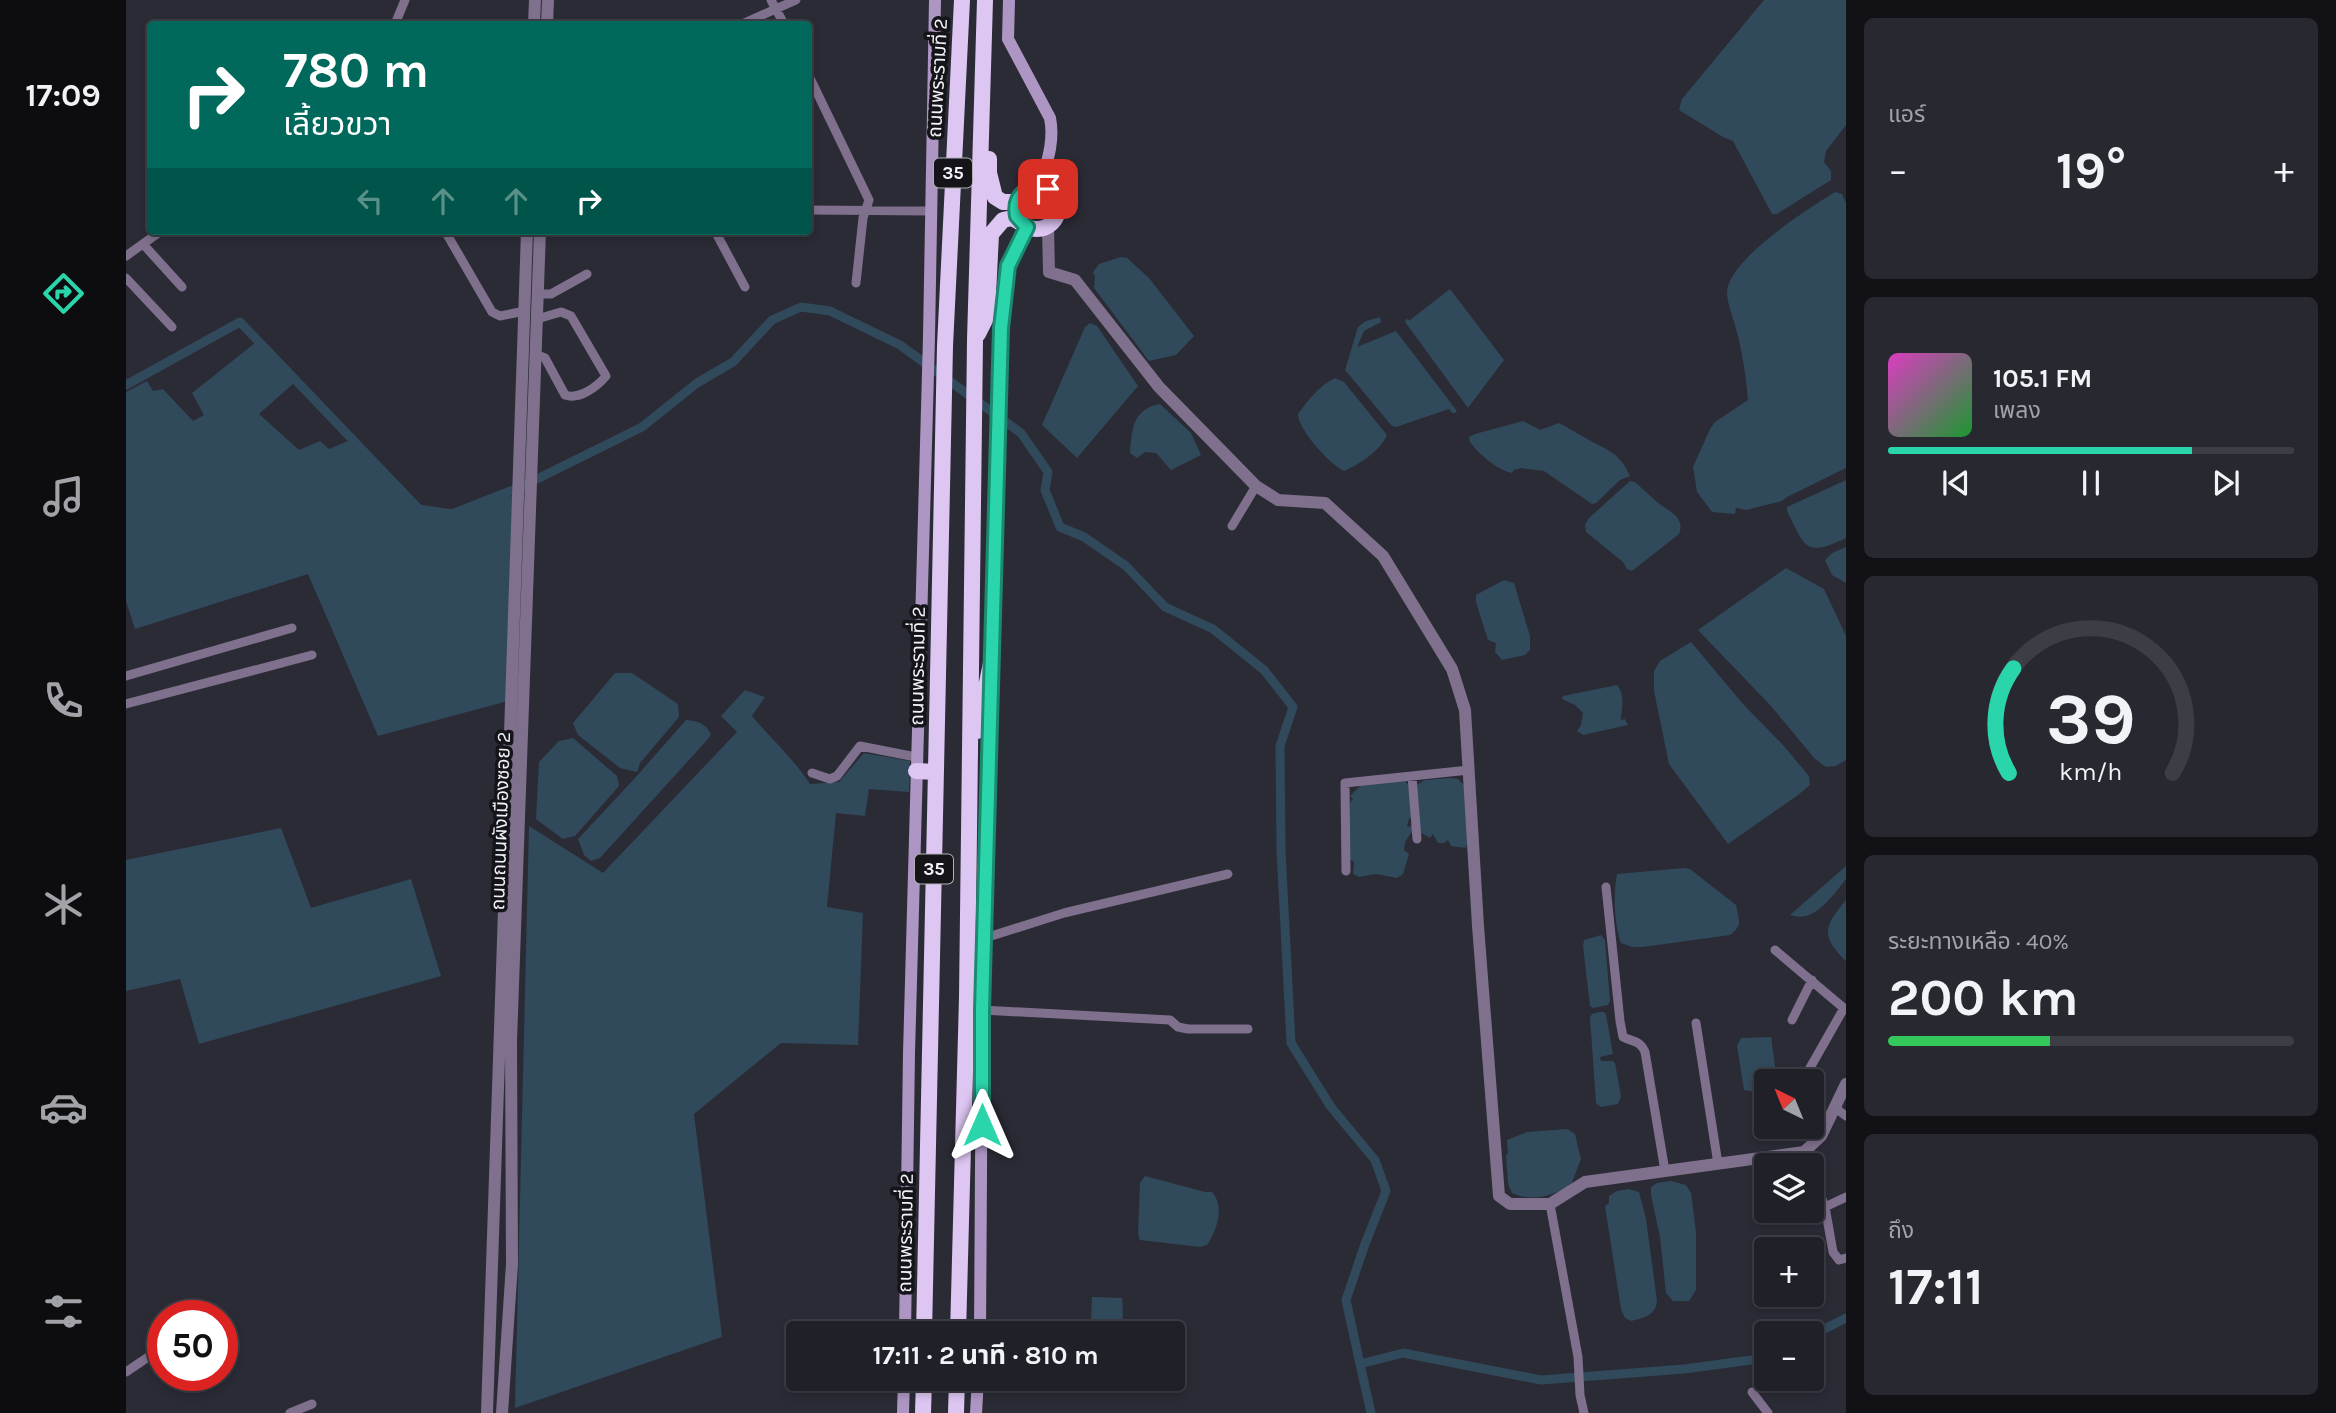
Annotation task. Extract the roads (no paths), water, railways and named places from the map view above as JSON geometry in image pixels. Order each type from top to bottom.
[{"type":"highway","name":"ถนนพระรามที่ 2","points":[[924,1321],[945,346],[960,31],[959,0]]},
{"type":"highway","name":"35","points":[[958,1321],[967,996],[975,340],[985,0]]},
{"type":"highway","points":[[983,59],[990,104],[989,173],[995,197],[1003,202],[1017,202]]},
{"type":"highway","points":[[975,340],[987,316],[991,234],[1003,220],[1012,218],[1024,225],[1041,229],[1048,227],[1058,215],[1059,208],[1053,194],[1040,187],[1026,190],[1017,202],[1017,216],[1024,225]]},
{"type":"highway","points":[[969,773],[992,658]]},
{"type":"highway","points":[[916,764],[936,772]]},
{"type":"highway","points":[[923,1413],[924,1391]]},
{"type":"highway","points":[[956,1413],[957,1391]]},
{"type":"main road","name":"ถนนพระรามที่ 2","points":[[905,1321],[935,0]]},
{"type":"main road","points":[[1009,0],[1009,40],[1050,118],[1052,129],[1049,154],[1040,187]]},
{"type":"main road","points":[[980,1321],[982,1010],[998,396],[1001,328],[1008,266],[1024,225]]},
{"type":"main road","points":[[904,1391],[904,1413]]},
{"type":"main road","points":[[976,1413],[977,1391]]},
{"type":"street","points":[[396,21],[405,0]]},
{"type":"street","points":[[534,21],[535,0]]},
{"type":"street","points":[[547,21],[548,0]]},
{"type":"street","points":[[747,21],[773,5],[796,0]]},
{"type":"street","points":[[773,5],[782,21]]},
{"type":"street","points":[[812,82],[869,200],[863,218],[856,284]]},
{"type":"street","points":[[812,210],[932,211]]},
{"type":"street","points":[[1048,227],[1049,272],[1075,281],[1159,387],[1256,486],[1278,500],[1325,503],[1383,556],[1452,669],[1465,710],[1478,926],[1499,1196],[1510,1204],[1550,1204],[1585,1182],[1804,1152],[1821,1136],[1846,1084]]},
{"type":"street","points":[[126,256],[155,235]]},
{"type":"street","points":[[447,235],[492,312],[500,316],[524,311]]},
{"type":"street","name":"ถนนถนนผังเมืองซอย 2","points":[[487,1413],[505,1085],[525,512],[524,311],[527,235]]},
{"type":"street","name":"ถนนถนนผังเมืองซอย 2","points":[[526,467],[535,354],[540,235]]},
{"type":"street","points":[[717,235],[745,287]]},
{"type":"street","points":[[143,244],[183,287]]},
{"type":"street","points":[[537,294],[551,293],[587,274]]},
{"type":"street","points":[[126,278],[172,327]]},
{"type":"street","points":[[535,354],[545,358],[565,395],[569,397],[578,396],[600,383],[606,376],[571,316],[561,312],[537,319]]},
{"type":"street","points":[[1232,526],[1256,486]]},
{"type":"street","points":[[126,676],[292,628]]},
{"type":"street","points":[[126,704],[312,655]]},
{"type":"street","points":[[812,774],[830,779],[837,776],[860,746],[916,764]]},
{"type":"street","points":[[1346,871],[1345,783],[1469,770]]},
{"type":"street","points":[[1412,776],[1417,839]]},
{"type":"street","points":[[985,938],[1064,913],[1228,874]]},
{"type":"street","points":[[1606,887],[1621,1029],[1623,1037],[1642,1045],[1650,1068],[1665,1171]]},
{"type":"street","points":[[1774,950],[1845,1009],[1810,1069]]},
{"type":"street","points":[[1792,1020],[1812,980]]},
{"type":"street","points":[[982,1010],[1170,1020],[1178,1027],[1188,1029],[1248,1029]]},
{"type":"street","points":[[1696,1023],[1718,1164]]},
{"type":"street","name":"ถนนถนนผังเมืองซอย 2","points":[[502,1413],[512,1264],[505,1085]]},
{"type":"street","points":[[1834,1108],[1846,1116]]},
{"type":"street","points":[[1846,1197],[1825,1207],[1833,1252],[1839,1260],[1846,1258]]},
{"type":"street","points":[[1550,1204],[1578,1357],[1584,1413]]},
{"type":"street","points":[[126,1372],[147,1358]]},
{"type":"street","points":[[1752,1392],[1768,1413]]},
{"type":"street","points":[[290,1413],[312,1404]]},
{"type":"water","points":[[1764,0],[1846,0],[1846,125],[1826,151],[1824,162],[1831,171],[1831,180],[1777,214],[1772,214],[1733,141],[1679,110],[1682,99]]},
{"type":"water","points":[[1835,192],[1842,194],[1846,203],[1846,468],[1782,501],[1746,510],[1736,508],[1735,514],[1712,512],[1697,492],[1693,467],[1715,422],[1748,400],[1742,353],[1727,294],[1730,281],[1740,266],[1770,237]]},
{"type":"water","points":[[1121,257],[1127,258],[1149,278],[1194,336],[1176,355],[1149,361],[1094,288],[1093,272],[1099,264]]},
{"type":"water","points":[[1450,289],[1504,360],[1468,408],[1405,322]]},
{"type":"water","points":[[1380,317],[1381,322],[1364,331],[1357,347],[1396,331],[1457,411],[1455,413],[1449,409],[1396,427],[1392,426],[1345,370],[1358,327],[1366,321]]},
{"type":"water","points":[[1090,323],[1097,326],[1138,386],[1077,458],[1042,425],[1085,327]]},
{"type":"water","points":[[255,343],[294,383],[259,414],[299,450],[320,441],[329,449],[348,441],[416,511],[455,516],[513,495],[508,701],[378,736],[308,574],[135,629],[126,601],[126,392],[147,381],[153,391],[163,389],[193,421],[204,415],[192,393]]},
{"type":"water","points":[[1335,378],[1344,382],[1387,435],[1369,456],[1344,471],[1315,446],[1303,428],[1298,414],[1319,389]]},
{"type":"water","points":[[1160,404],[1191,433],[1201,455],[1171,470],[1156,453],[1145,452],[1137,458],[1130,453],[1135,422],[1144,411]]},
{"type":"water","points":[[1523,421],[1540,430],[1559,423],[1613,453],[1630,476],[1620,480],[1592,504],[1544,471],[1521,468],[1512,473],[1500,469],[1470,442],[1469,437],[1475,434]]},
{"type":"water","points":[[1846,480],[1846,538],[1822,547],[1808,546],[1798,533],[1787,507]]},
{"type":"water","points":[[1630,481],[1635,482],[1674,514],[1680,523],[1679,534],[1632,571],[1586,532],[1585,525],[1589,518]]},
{"type":"water","points":[[1846,547],[1846,583],[1832,575],[1825,560],[1832,553]]},
{"type":"water","points":[[1786,568],[1824,589],[1846,636],[1846,760],[1836,766],[1826,767],[1815,759],[1771,706],[1698,630]]},
{"type":"water","points":[[1504,580],[1514,583],[1530,636],[1530,650],[1525,655],[1502,660],[1495,652],[1496,643],[1488,640],[1476,595]]},
{"type":"water","points":[[1691,642],[1809,776],[1810,785],[1728,844],[1669,764],[1654,691],[1654,671],[1660,661]]},
{"type":"water","points":[[615,673],[632,673],[678,704],[679,717],[640,763],[637,772],[620,768],[578,735],[573,723]]},
{"type":"water","points":[[1617,685],[1622,698],[1621,720],[1625,719],[1628,725],[1583,735],[1577,731],[1583,713],[1575,705],[1562,699],[1563,696]]},
{"type":"water","points":[[745,690],[765,697],[752,716],[810,784],[839,782],[864,753],[910,761],[909,792],[869,789],[865,816],[836,813],[827,907],[863,913],[858,1045],[781,1043],[694,1114],[722,1337],[515,1408],[529,826],[603,873],[737,732],[721,716]]},
{"type":"water","points":[[686,720],[704,725],[711,734],[708,739],[600,858],[591,861],[584,855],[578,839]]},
{"type":"water","points":[[573,738],[617,776],[619,786],[575,836],[563,839],[536,819],[539,762],[559,741]]},
{"type":"water","points":[[1403,779],[1409,786],[1412,800],[1413,815],[1407,826],[1412,825],[1413,830],[1405,842],[1404,850],[1409,854],[1403,874],[1397,878],[1376,874],[1359,877],[1353,874],[1354,862],[1349,859],[1350,803],[1353,799],[1350,796],[1360,786]]},
{"type":"water","points":[[1458,779],[1464,785],[1468,841],[1466,848],[1451,846],[1448,840],[1438,843],[1433,834],[1430,838],[1419,832],[1417,785],[1425,780]]},
{"type":"water","points":[[281,828],[311,908],[411,879],[441,976],[199,1044],[180,979],[126,991],[126,860]]},
{"type":"water","points":[[1846,866],[1846,879],[1829,900],[1815,912],[1799,917],[1790,915]]},
{"type":"water","points":[[1690,869],[1736,905],[1739,922],[1737,929],[1730,935],[1643,947],[1621,943],[1615,909],[1617,874]]},
{"type":"water","points":[[1846,900],[1846,961],[1832,945],[1828,931],[1833,917]]},
{"type":"water","points":[[1601,935],[1605,940],[1610,1001],[1608,1005],[1593,1008],[1590,1006],[1583,946],[1584,940]]},
{"type":"water","points":[[1599,1012],[1606,1015],[1613,1054],[1600,1057],[1601,1061],[1615,1063],[1621,1096],[1618,1104],[1601,1107],[1596,1103],[1590,1017]]},
{"type":"water","points":[[1771,1037],[1775,1069],[1754,1069],[1754,1092],[1744,1090],[1737,1046],[1741,1038]]},
{"type":"water","points":[[1567,1129],[1575,1134],[1581,1159],[1571,1185],[1557,1192],[1535,1197],[1512,1193],[1508,1184],[1507,1140],[1527,1132]]},
{"type":"water","points":[[1145,1176],[1212,1192],[1219,1211],[1214,1233],[1207,1245],[1200,1247],[1140,1240],[1140,1183]]},
{"type":"water","points":[[1671,1181],[1686,1185],[1691,1193],[1696,1232],[1696,1290],[1689,1301],[1673,1301],[1666,1293],[1660,1237],[1651,1195],[1651,1187],[1657,1183]]},
{"type":"water","points":[[1628,1189],[1639,1192],[1646,1219],[1657,1301],[1652,1313],[1631,1321],[1625,1318],[1621,1309],[1605,1206],[1609,1203],[1609,1196]]},
{"type":"water","points":[[1092,1297],[1122,1298],[1122,1321],[1091,1321]]},
{"type":"waterway","points":[[126,385],[240,322],[419,509],[452,514],[523,486],[642,427],[697,383],[733,362],[772,320],[801,307],[830,311],[900,345],[1021,433],[1048,472],[1045,490],[1060,527],[1084,537],[1126,566],[1165,607],[1213,629],[1264,670],[1293,707],[1280,746],[1281,851],[1291,1043],[1331,1107],[1375,1160],[1386,1191],[1346,1300],[1360,1364]]},
{"type":"waterway","points":[[1824,1329],[1846,1318]]},
{"type":"waterway","points":[[1371,1413],[1360,1364],[1403,1353],[1541,1380],[1684,1369],[1754,1360]]}]
